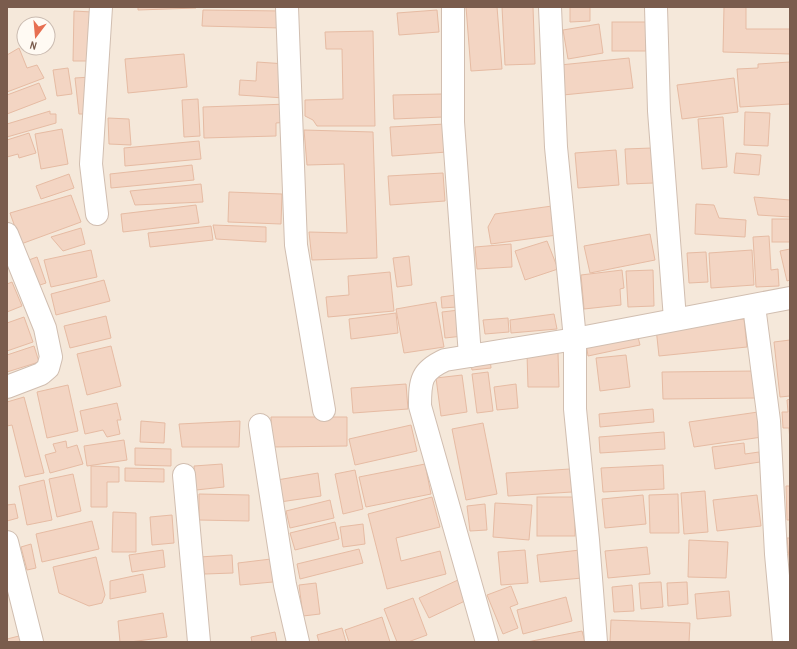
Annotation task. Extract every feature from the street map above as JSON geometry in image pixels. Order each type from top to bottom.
[{"type":"street","points":[[97,214],[91,164],[101,7]]},
{"type":"street","points":[[287,7],[296,245],[324,410]]},
{"type":"street","points":[[453,7],[453,122],[470,356]]},
{"type":"street","points":[[550,7],[556,147],[575,339],[575,409],[596,642]]},
{"type":"street","points":[[656,7],[659,111],[674,319]]},
{"type":"street","points":[[7,234],[46,328],[51,357],[48,368],[41,374],[7,387]]},
{"type":"street","points":[[488,642],[420,406],[420,389],[427,370],[432,366],[446,360],[575,339],[790,298]]},
{"type":"street","points":[[754,306],[769,421],[776,554],[784,642]]},
{"type":"street","points":[[260,425],[285,585],[298,642]]},
{"type":"street","points":[[184,475],[199,642]]},
{"type":"street","points":[[7,542],[32,642]]},
{"type":"shaded area","points":[[7,7],[790,7],[790,642],[7,642]]},
{"type":"building","points":[[138,7],[196,7],[196,8],[138,10]]},
{"type":"building","points":[[466,7],[497,7],[502,69],[471,71]]},
{"type":"building","points":[[502,7],[533,7],[535,64],[505,65]]},
{"type":"building","points":[[570,7],[590,7],[590,21],[570,22]]},
{"type":"building","points":[[724,7],[746,7],[746,29],[790,29],[790,54],[723,52]]},
{"type":"building","points":[[203,10],[282,11],[281,28],[202,26]]},
{"type":"building","points":[[437,10],[439,32],[399,35],[397,13]]},
{"type":"building","points":[[74,11],[92,12],[91,61],[73,61]]},
{"type":"building","points":[[612,22],[646,22],[646,51],[612,51]]},
{"type":"building","points":[[599,24],[603,53],[568,59],[563,30]]},
{"type":"building","points":[[373,31],[375,126],[317,126],[313,120],[305,116],[305,100],[343,99],[342,49],[326,49],[325,32]]},
{"type":"building","points":[[16,50],[16,56],[22,56],[27,68],[37,65],[44,78],[7,92],[7,55]]},
{"type":"building","points":[[184,54],[187,87],[128,93],[125,59]]},
{"type":"building","points":[[629,58],[633,88],[563,95],[560,65]]},
{"type":"building","points":[[257,62],[286,64],[284,98],[239,95],[240,80],[256,81]]},
{"type":"building","points":[[790,62],[790,104],[740,107],[737,69],[758,68],[758,64]]},
{"type":"building","points":[[68,68],[72,94],[57,96],[53,70]]},
{"type":"building","points":[[91,77],[91,114],[79,114],[75,78]]},
{"type":"building","points":[[734,78],[738,112],[682,119],[677,85]]},
{"type":"building","points":[[39,83],[46,99],[7,114],[7,95]]},
{"type":"building","points":[[442,94],[443,117],[394,119],[393,95]]},
{"type":"building","points":[[198,99],[200,136],[184,137],[182,100]]},
{"type":"building","points":[[288,104],[288,122],[276,123],[276,136],[204,138],[203,107]]},
{"type":"building","points":[[50,111],[50,114],[56,114],[56,123],[7,137],[7,124]]},
{"type":"building","points":[[745,112],[770,113],[768,146],[744,145]]},
{"type":"building","points":[[723,117],[727,167],[702,169],[698,119]]},
{"type":"building","points":[[108,118],[129,119],[131,145],[109,144]]},
{"type":"building","points":[[445,124],[447,152],[392,156],[390,127]]},
{"type":"building","points":[[62,129],[68,164],[41,169],[35,134]]},
{"type":"building","points":[[304,130],[373,132],[377,258],[312,260],[309,232],[347,233],[344,164],[307,165]]},
{"type":"building","points":[[29,133],[36,153],[19,158],[18,154],[7,157],[7,140]]},
{"type":"building","points":[[199,141],[201,159],[125,166],[124,148]]},
{"type":"building","points":[[652,148],[654,183],[627,184],[625,149]]},
{"type":"building","points":[[616,150],[619,185],[578,188],[575,153]]},
{"type":"building","points":[[736,153],[761,155],[759,175],[734,173]]},
{"type":"building","points":[[192,165],[194,180],[111,188],[110,174]]},
{"type":"building","points":[[443,173],[445,201],[390,205],[388,176]]},
{"type":"building","points":[[69,174],[74,188],[41,199],[36,186]]},
{"type":"building","points":[[201,184],[203,202],[135,205],[130,191]]},
{"type":"building","points":[[229,192],[282,194],[281,224],[228,222]]},
{"type":"building","points":[[71,195],[81,222],[21,244],[10,213]]},
{"type":"building","points":[[754,197],[790,200],[790,217],[758,215]]},
{"type":"building","points":[[696,204],[714,205],[719,218],[746,220],[745,237],[695,234]]},
{"type":"building","points":[[196,205],[199,223],[123,232],[121,214]]},
{"type":"building","points":[[552,206],[557,235],[491,244],[488,227],[495,214]]},
{"type":"building","points":[[772,219],[790,219],[790,242],[772,242]]},
{"type":"building","points":[[213,225],[266,227],[266,242],[216,239]]},
{"type":"building","points":[[211,226],[213,240],[150,247],[148,233]]},
{"type":"building","points":[[81,228],[85,244],[63,251],[51,237]]},
{"type":"building","points":[[650,234],[655,260],[590,273],[584,246]]},
{"type":"building","points":[[769,236],[771,270],[778,269],[779,286],[756,287],[753,237]]},
{"type":"building","points":[[547,241],[558,269],[525,280],[515,251]]},
{"type":"building","points":[[511,244],[512,267],[477,269],[475,247]]},
{"type":"building","points":[[790,249],[790,280],[787,281],[780,251]]},
{"type":"building","points":[[91,250],[97,277],[51,287],[44,260]]},
{"type":"building","points":[[752,250],[754,285],[711,288],[709,253]]},
{"type":"building","points":[[706,252],[708,282],[689,283],[687,253]]},
{"type":"building","points":[[409,256],[412,285],[397,287],[393,258]]},
{"type":"building","points":[[37,257],[46,283],[34,287],[26,261]]},
{"type":"building","points":[[622,270],[624,288],[620,289],[621,305],[584,309],[581,275]]},
{"type":"building","points":[[653,270],[654,306],[628,307],[626,271]]},
{"type":"building","points":[[390,272],[394,311],[328,317],[326,297],[349,295],[348,276]]},
{"type":"building","points":[[104,280],[110,301],[56,315],[51,294]]},
{"type":"building","points":[[12,282],[22,306],[7,312],[7,284]]},
{"type":"building","points":[[456,295],[457,307],[442,308],[441,297]]},
{"type":"building","points":[[436,302],[444,347],[404,353],[396,309]]},
{"type":"building","points":[[459,310],[463,336],[445,338],[442,312]]},
{"type":"building","points":[[396,313],[398,333],[351,339],[349,319]]},
{"type":"building","points":[[554,314],[557,329],[511,333],[510,320]]},
{"type":"building","points":[[106,316],[111,338],[70,348],[64,326]]},
{"type":"building","points":[[24,317],[33,342],[7,351],[7,323]]},
{"type":"building","points":[[508,318],[509,332],[485,334],[483,320]]},
{"type":"building","points":[[744,319],[747,347],[659,356],[656,328]]},
{"type":"building","points":[[637,333],[640,345],[588,356],[586,343]]},
{"type":"building","points":[[790,340],[790,396],[780,397],[774,342]]},
{"type":"building","points":[[34,346],[39,362],[7,372],[7,355]]},
{"type":"building","points":[[111,346],[121,386],[87,395],[77,354]]},
{"type":"building","points":[[558,353],[559,387],[528,387],[527,354]]},
{"type":"building","points":[[626,355],[630,387],[600,391],[596,358]]},
{"type":"building","points":[[490,358],[491,368],[472,370],[470,360]]},
{"type":"building","points":[[755,371],[756,398],[663,399],[662,372]]},
{"type":"building","points":[[488,372],[493,411],[477,413],[472,374]]},
{"type":"building","points":[[462,375],[467,412],[441,416],[436,378]]},
{"type":"building","points":[[406,384],[408,409],[353,413],[351,388]]},
{"type":"building","points":[[516,384],[518,408],[497,410],[494,387]]},
{"type":"building","points":[[68,385],[78,431],[47,438],[37,392]]},
{"type":"building","points":[[24,397],[44,473],[25,477],[12,425],[7,426],[7,402]]},
{"type":"building","points":[[790,399],[790,441],[789,428],[783,428],[782,412],[788,412],[787,400]]},
{"type":"building","points":[[117,403],[121,420],[117,420],[120,434],[107,437],[103,430],[85,434],[80,411]]},
{"type":"building","points":[[653,409],[654,422],[600,427],[599,414]]},
{"type":"building","points":[[758,412],[762,437],[694,447],[689,422]]},
{"type":"building","points":[[271,417],[347,417],[347,446],[272,447]]},
{"type":"building","points":[[141,421],[165,423],[164,443],[140,442]]},
{"type":"building","points":[[240,421],[239,447],[182,447],[179,424]]},
{"type":"building","points":[[483,423],[497,494],[466,500],[452,429]]},
{"type":"building","points":[[411,425],[417,451],[355,465],[349,439]]},
{"type":"building","points":[[664,432],[665,449],[600,453],[599,437]]},
{"type":"building","points":[[124,440],[127,460],[87,466],[84,446]]},
{"type":"building","points":[[66,441],[67,448],[77,445],[83,464],[50,473],[45,455],[56,452],[53,444]]},
{"type":"building","points":[[744,443],[745,454],[759,452],[760,462],[715,469],[712,447]]},
{"type":"building","points":[[135,448],[171,449],[171,466],[135,465]]},
{"type":"building","points":[[222,464],[224,487],[196,490],[194,466]]},
{"type":"building","points":[[425,464],[431,494],[366,507],[359,477]]},
{"type":"building","points":[[663,465],[664,489],[603,492],[601,468]]},
{"type":"building","points":[[91,466],[119,467],[119,482],[107,482],[107,507],[91,507]]},
{"type":"building","points":[[125,468],[164,469],[164,482],[125,481]]},
{"type":"building","points":[[570,469],[572,492],[508,496],[506,473]]},
{"type":"building","points":[[355,470],[363,509],[343,514],[335,474]]},
{"type":"building","points":[[318,473],[321,496],[280,502],[277,480]]},
{"type":"building","points":[[73,474],[81,511],[57,517],[49,479]]},
{"type":"building","points":[[44,480],[52,520],[27,525],[19,486]]},
{"type":"building","points":[[786,486],[790,486],[790,520],[787,520]]},
{"type":"building","points":[[705,491],[708,532],[684,534],[681,493]]},
{"type":"building","points":[[199,494],[249,495],[249,521],[199,520]]},
{"type":"building","points":[[678,494],[679,533],[650,533],[649,495]]},
{"type":"building","points":[[643,495],[646,524],[605,528],[602,499]]},
{"type":"building","points":[[757,495],[761,526],[717,531],[713,500]]},
{"type":"building","points":[[432,497],[440,527],[396,538],[401,561],[440,551],[446,574],[387,589],[368,514]]},
{"type":"building","points":[[537,497],[575,497],[575,536],[537,536]]},
{"type":"building","points":[[330,500],[334,518],[290,528],[286,511]]},
{"type":"building","points":[[495,503],[532,505],[529,540],[493,537]]},
{"type":"building","points":[[15,504],[18,518],[7,521],[7,505]]},
{"type":"building","points":[[485,504],[487,530],[470,531],[467,506]]},
{"type":"building","points":[[113,512],[136,513],[136,552],[112,552]]},
{"type":"building","points":[[172,515],[174,543],[152,545],[150,517]]},
{"type":"building","points":[[92,521],[99,549],[42,562],[36,534]]},
{"type":"building","points":[[335,522],[339,539],[295,550],[290,533]]},
{"type":"building","points":[[363,524],[365,544],[343,547],[340,527]]},
{"type":"building","points":[[787,538],[790,538],[790,568]]},
{"type":"building","points":[[689,540],[728,542],[726,578],[688,577]]},
{"type":"building","points":[[31,544],[36,568],[27,570],[21,547]]},
{"type":"building","points":[[647,547],[650,574],[608,578],[605,551]]},
{"type":"building","points":[[359,549],[363,563],[300,579],[297,564]]},
{"type":"building","points":[[163,550],[165,567],[132,572],[129,555]]},
{"type":"building","points":[[525,550],[528,583],[501,585],[498,552]]},
{"type":"building","points":[[580,550],[582,578],[540,582],[537,555]]},
{"type":"building","points":[[232,555],[233,573],[205,574],[199,557]]},
{"type":"building","points":[[96,557],[105,595],[102,603],[89,606],[59,593],[53,567]]},
{"type":"building","points":[[271,559],[273,582],[240,585],[238,563]]},
{"type":"building","points":[[143,574],[146,592],[110,599],[110,581]]},
{"type":"building","points":[[458,580],[467,600],[429,618],[419,598]]},
{"type":"building","points":[[661,582],[663,607],[641,609],[639,583]]},
{"type":"building","points":[[687,582],[688,604],[668,606],[667,583]]},
{"type":"building","points":[[316,583],[320,614],[303,616],[299,585]]},
{"type":"building","points":[[632,585],[634,611],[614,612],[612,587]]},
{"type":"building","points":[[511,586],[518,604],[510,607],[518,628],[503,634],[487,595]]},
{"type":"building","points":[[729,591],[731,616],[697,619],[695,594]]},
{"type":"building","points":[[566,597],[572,621],[523,634],[517,610]]},
{"type":"building","points":[[413,598],[427,635],[408,642],[397,642],[384,609]]},
{"type":"building","points":[[163,613],[167,637],[120,642],[118,621]]},
{"type":"building","points":[[382,617],[390,642],[349,642],[345,630]]},
{"type":"building","points":[[611,620],[690,623],[689,642],[610,642]]},
{"type":"building","points":[[342,628],[346,642],[319,642],[317,635]]},
{"type":"building","points":[[582,631],[585,642],[527,642]]},
{"type":"building","points":[[275,632],[277,642],[252,642],[251,637]]},
{"type":"building","points":[[19,636],[21,642],[7,642],[7,639]]}]
